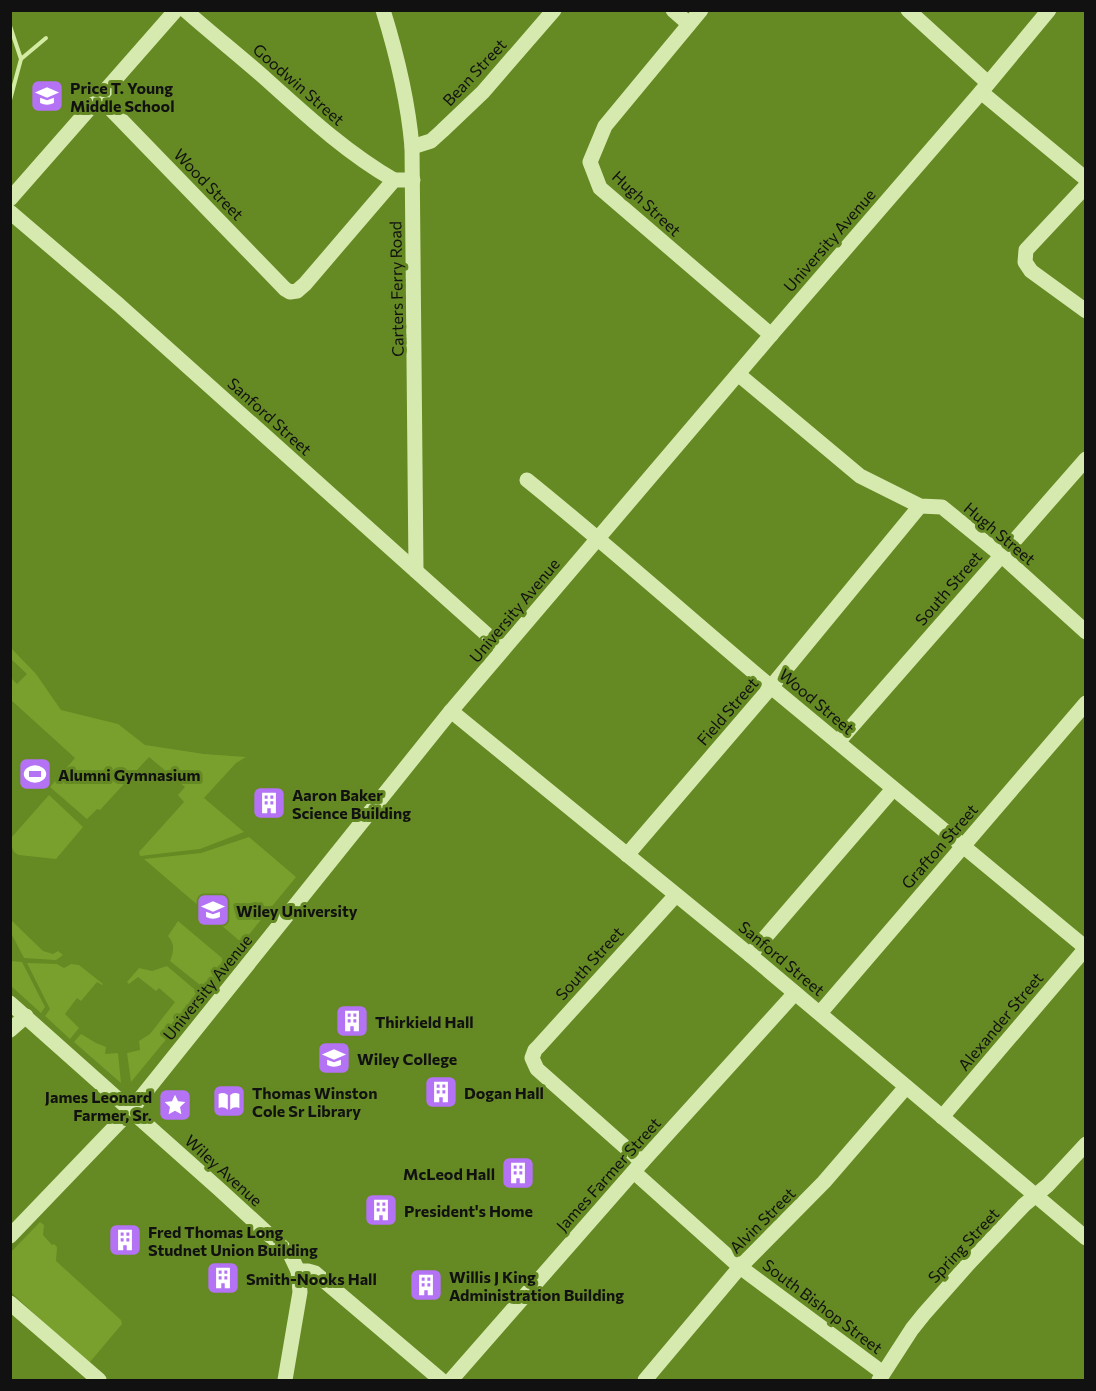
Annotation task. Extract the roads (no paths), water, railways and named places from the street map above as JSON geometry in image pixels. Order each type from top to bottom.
[{"type":"street","points":[[10,199],[176,10]]},
{"type":"street","name":"Goodwin Street","points":[[185,10],[322,129],[371,166],[394,180]]},
{"type":"street","name":"Carters Ferry Road","points":[[383,10],[402,84],[412,147],[416,571]]},
{"type":"street","name":"Bean Street","points":[[412,147],[431,141],[483,92],[554,10]]},
{"type":"street","points":[[673,10],[689,24],[701,10]]},
{"type":"street","points":[[908,10],[984,88],[1086,179]]},
{"type":"street","name":"University Avenue","points":[[10,1236],[131,1110],[451,711],[1049,10]]},
{"type":"street","name":"Hugh Street","points":[[689,24],[605,126],[590,162],[600,188],[771,335]]},
{"type":"street","name":"Wood Street","points":[[99,97],[290,292],[294,292],[305,284],[394,180]]},
{"type":"street","points":[[394,180],[413,180]]},
{"type":"street","points":[[1086,186],[1026,250],[1024,262],[1031,271],[1086,311]]},
{"type":"street","name":"Sanford Street","points":[[10,212],[119,305],[503,649]]},
{"type":"street","name":"Hugh Street","points":[[738,374],[860,476],[920,506],[942,507],[1001,555],[1086,632]]},
{"type":"street","name":"South Street","points":[[838,742],[1086,459]]},
{"type":"street","name":"Wood Street","points":[[527,480],[771,687],[1086,948]]},
{"type":"street","name":"Field Street","points":[[627,855],[771,687],[920,506]]},
{"type":"street","name":"Grafton Street","points":[[820,1013],[1086,703]]},
{"type":"street","name":"Sanford Street","points":[[451,711],[820,1013],[1086,1238]]},
{"type":"street","points":[[750,955],[893,789]]},
{"type":"street","name":"South Street","points":[[532,1058],[538,1046],[676,895]]},
{"type":"street","name":"Alexander Street","points":[[942,1117],[1086,948]]},
{"type":"street","name":"James Farmer Street","points":[[451,1380],[795,993]]},
{"type":"street","name":"Wiley Avenue","points":[[10,1003],[287,1250],[298,1271]]},
{"type":"street","points":[[10,1030],[26,1016]]},
{"type":"street","name":"South Bishop Street","points":[[532,1058],[537,1069],[740,1267],[881,1377]]},
{"type":"street","name":"Alvin Street","points":[[645,1380],[740,1267],[817,1189],[906,1087]]},
{"type":"street","name":"Spring Street","points":[[881,1377],[924,1314],[1024,1205],[1048,1185],[1086,1144]]},
{"type":"street","points":[[285,1380],[299,1297],[298,1271],[315,1273],[441,1380]]},
{"type":"street","points":[[10,1303],[99,1380]]},
{"type":"waterway","points":[[10,26],[21,59],[10,100]]},
{"type":"waterway","points":[[21,59],[46,38]]},
{"type":"place","name":"Price T. Young Middle School","points":[[47,96]]},
{"type":"place","name":"Alumni Gymnasium","points":[[35,774]]},
{"type":"place","name":"Aaron Baker Science Building","points":[[269,803]]},
{"type":"place","name":"Wiley University","points":[[213,910]]},
{"type":"place","name":"Thirkield Hall","points":[[352,1021]]},
{"type":"place","name":"Wiley College","points":[[334,1058]]},
{"type":"place","name":"Dogan Hall","points":[[441,1092]]},
{"type":"place","name":"Thomas Winston Cole Sr Library","points":[[229,1101]]},
{"type":"place","name":"James Leonard Farmer, Sr.","points":[[175,1105]]},
{"type":"place","name":"McLeod Hall","points":[[518,1173]]},
{"type":"place","name":"President's Home","points":[[381,1210]]},
{"type":"place","name":"Fred Thomas Long Studnet Union Building","points":[[125,1240]]},
{"type":"place","name":"Smith-Nooks Hall","points":[[223,1278]]},
{"type":"place","name":"Willis J King Administration Building","points":[[426,1285]]}]
